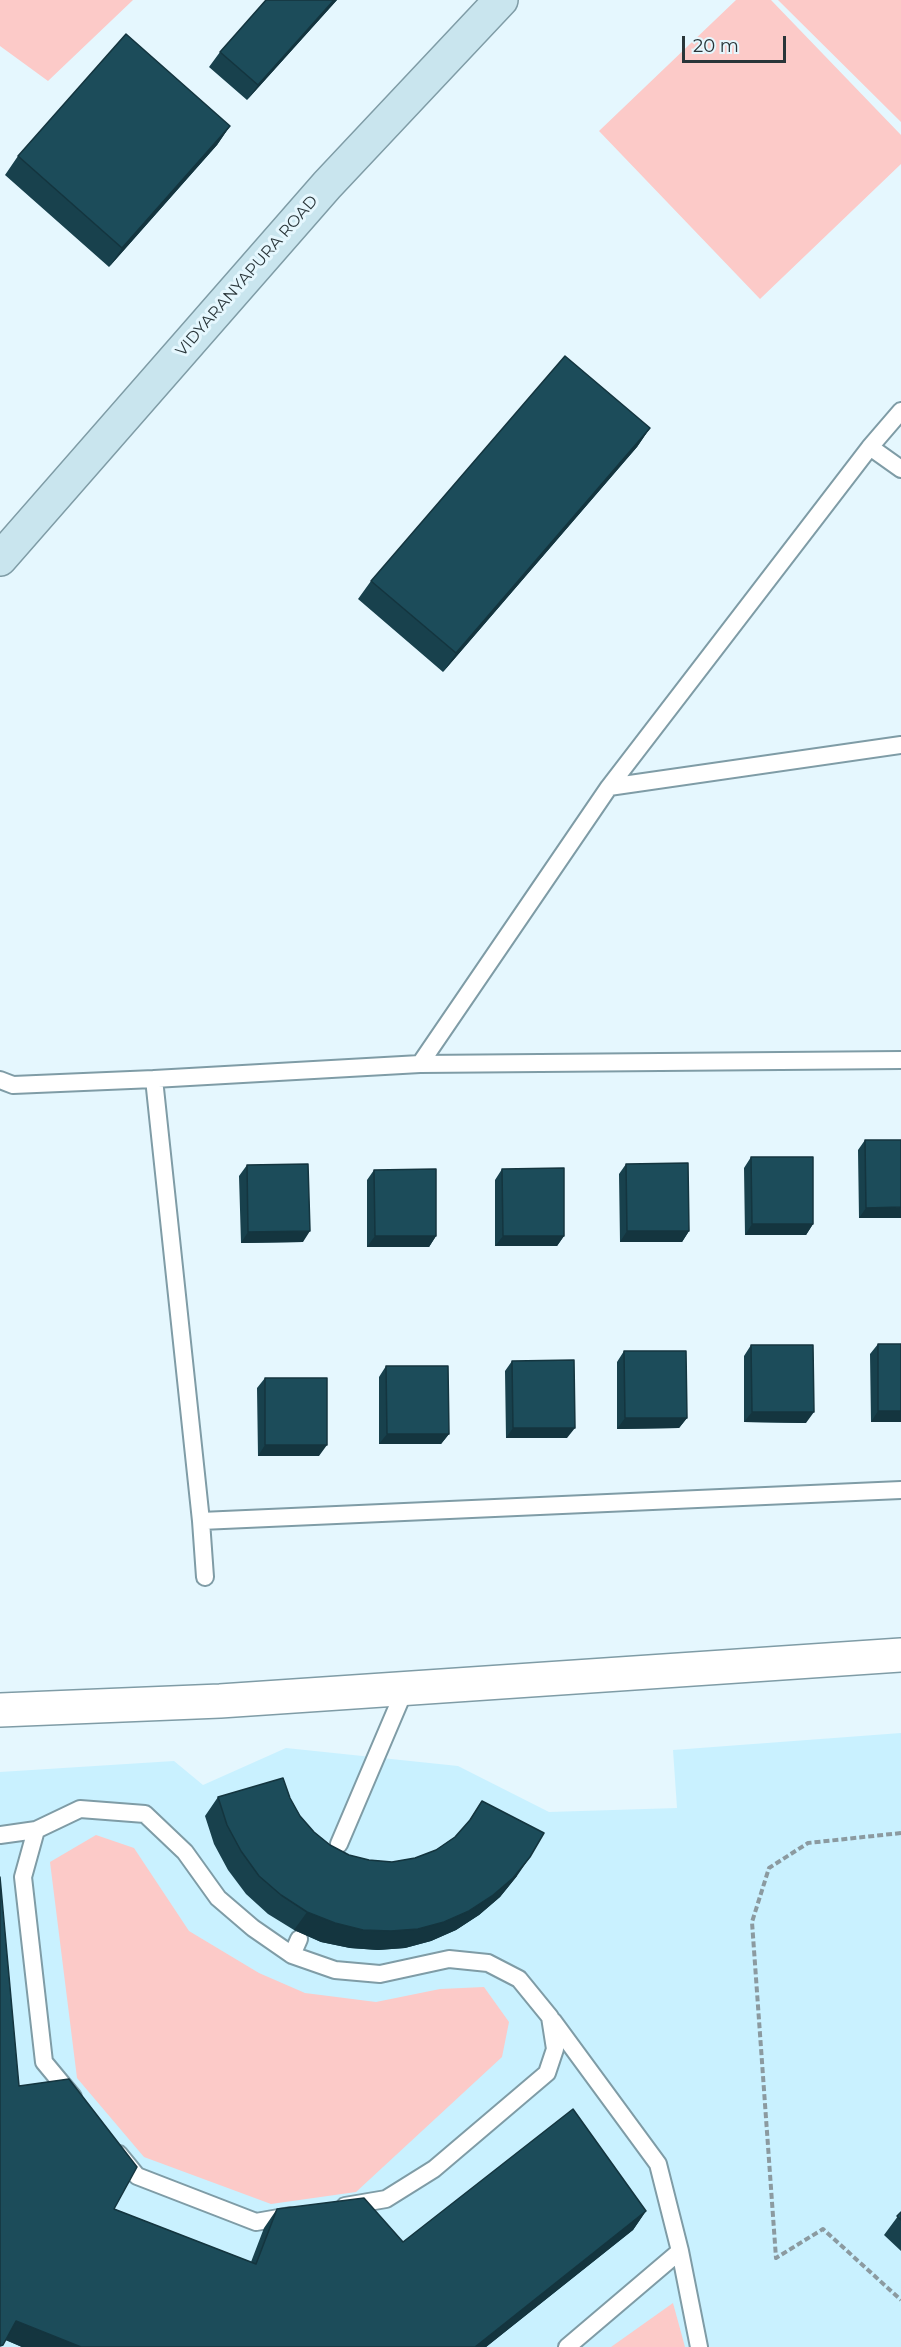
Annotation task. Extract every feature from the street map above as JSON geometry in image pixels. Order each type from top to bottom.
[{"type":"main road","name":"VIDYARANYAPURA ROAD","points":[[3,549],[327,185],[501,0]]},
{"type":"street","points":[[0,1710],[220,1701],[901,1655]]},
{"type":"lane","points":[[420,1064],[609,787],[870,447],[901,411]]},
{"type":"lane","points":[[870,447],[901,470]]},
{"type":"lane","points":[[609,787],[901,745]]},
{"type":"lane","points":[[0,1080],[13,1085],[154,1080],[420,1064],[901,1060]]},
{"type":"lane","points":[[154,1080],[205,1577]]},
{"type":"lane","points":[[201,1521],[901,1490]]},
{"type":"lane","points":[[339,1844],[405,1689]]},
{"type":"lane","points":[[0,1835],[36,1830],[80,1809],[145,1814],[185,1852],[218,1898],[253,1928],[292,1955],[335,1971],[380,1974],[449,1959],[488,1964],[519,1979],[550,2017],[658,2164],[680,2251],[699,2347]]},
{"type":"lane","points":[[36,1830],[23,1877],[44,2062],[80,2106]]},
{"type":"lane","points":[[292,1955],[299,1939]]},
{"type":"lane","points":[[327,2210],[386,2199],[434,2169],[547,2073],[555,2049],[550,2017]]},
{"type":"lane","points":[[108,2141],[137,2176],[256,2222],[303,2214]]},
{"type":"lane","points":[[567,2347],[680,2251]]},
{"type":"path","points":[[901,1833],[808,1843],[769,1868],[752,1922],[776,2258],[824,2229],[901,2300]]},
{"type":"shaded area","points":[[0,0],[133,0],[48,81],[0,46]]},
{"type":"shaded area","points":[[736,0],[771,0],[901,135],[901,164],[760,299],[599,131]]},
{"type":"shaded area","points":[[778,0],[901,0],[901,122]]},
{"type":"shaded area","points":[[901,1733],[901,2347],[0,2347],[0,1772],[174,1761],[203,1785],[286,1748],[458,1766],[549,1812],[677,1808],[673,1750]]},
{"type":"shaded area","points":[[96,1835],[134,1848],[189,1931],[259,1973],[305,1993],[376,2002],[440,1989],[484,1987],[509,2022],[502,2057],[356,2192],[271,2204],[144,2157],[77,2078],[50,1862]]},
{"type":"shaded area","points":[[673,2303],[685,2347],[611,2347]]},
{"type":"building","points":[[266,0],[334,0],[258,85],[220,52]]},
{"type":"building","points":[[126,34],[230,126],[122,248],[18,156]]},
{"type":"building","points":[[565,356],[650,428],[456,653],[371,581]]},
{"type":"building","points":[[865,1140],[901,1140],[901,1207],[866,1208]]},
{"type":"building","points":[[751,1157],[813,1157],[813,1224],[752,1224]]},
{"type":"building","points":[[688,1163],[689,1231],[627,1231],[626,1164]]},
{"type":"building","points":[[308,1164],[310,1231],[248,1232],[247,1165]]},
{"type":"building","points":[[564,1168],[564,1236],[503,1236],[502,1169]]},
{"type":"building","points":[[436,1169],[436,1236],[375,1236],[374,1170]]},
{"type":"building","points":[[878,1344],[901,1344],[901,1411],[878,1411]]},
{"type":"building","points":[[751,1345],[813,1345],[814,1412],[752,1412]]},
{"type":"building","points":[[624,1351],[686,1351],[687,1418],[625,1418]]},
{"type":"building","points":[[574,1360],[575,1428],[513,1428],[512,1361]]},
{"type":"building","points":[[386,1366],[448,1366],[449,1434],[387,1434]]},
{"type":"building","points":[[265,1378],[327,1378],[327,1445],[265,1445]]},
{"type":"building","points":[[283,1778],[300,1816],[314,1832],[330,1845],[349,1855],[369,1860],[392,1862],[415,1858],[436,1850],[455,1837],[470,1820],[482,1801],[544,1833],[530,1857],[513,1878],[492,1896],[469,1911],[444,1922],[418,1929],[363,1930],[335,1923],[307,1912],[281,1895],[259,1876],[241,1851],[227,1825],[218,1797]]},
{"type":"building","points":[[0,1877],[19,2086],[69,2079],[137,2167],[114,2209],[256,2264],[277,2209],[364,2198],[403,2242],[573,2109],[646,2211],[475,2347],[81,2347],[16,2321],[3,2345],[0,2346]]}]
